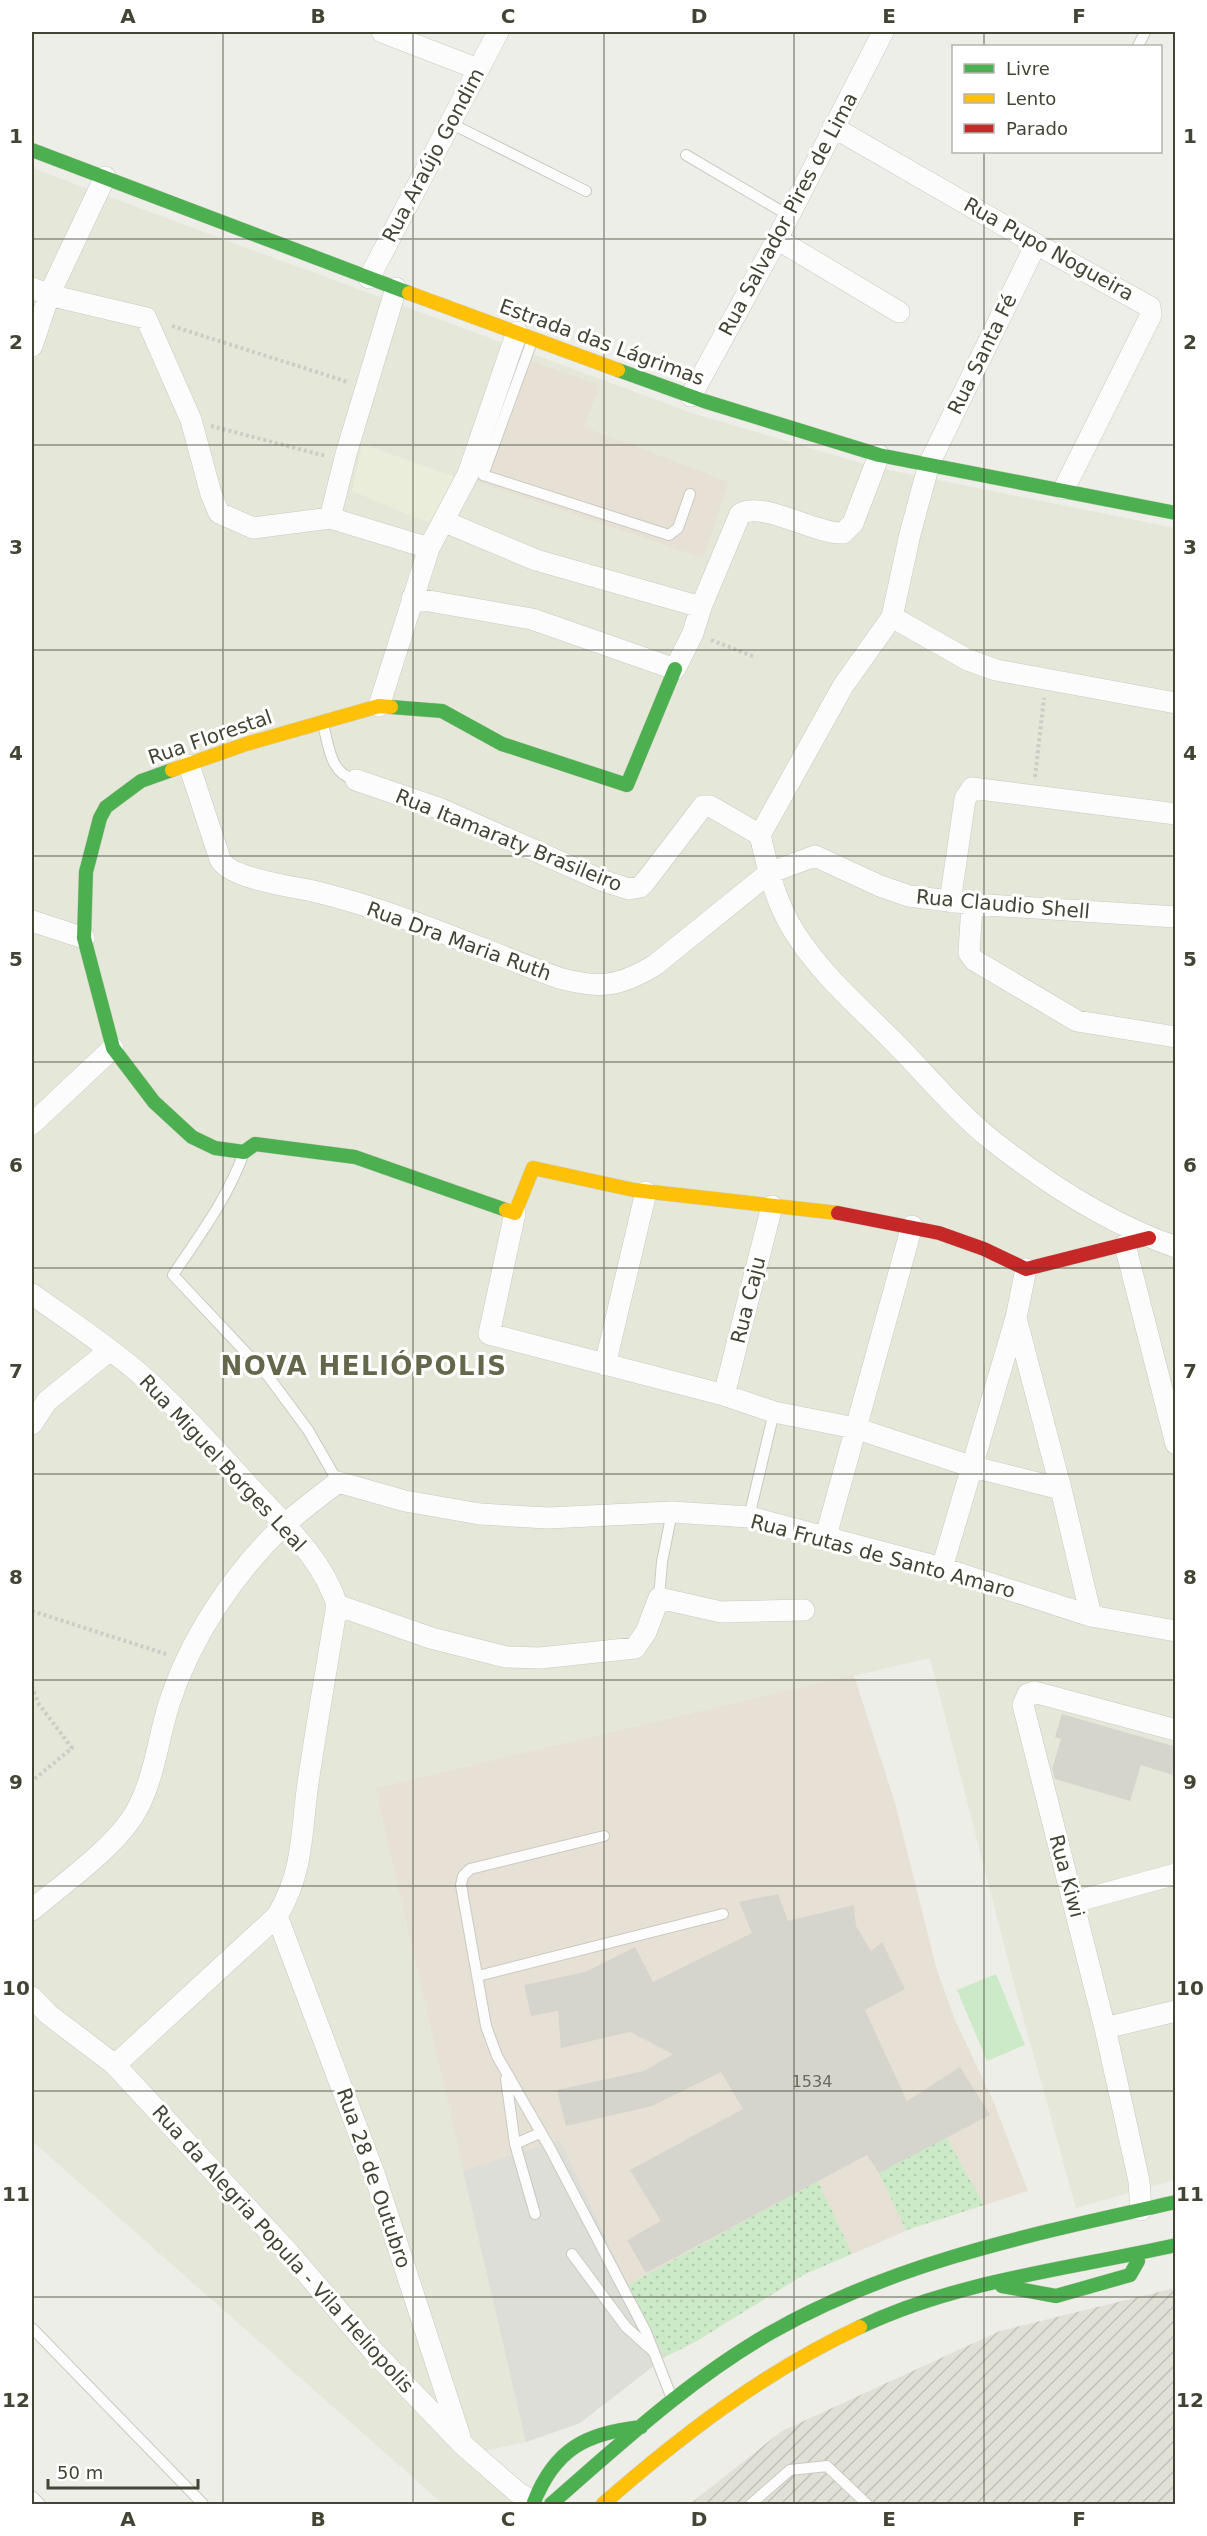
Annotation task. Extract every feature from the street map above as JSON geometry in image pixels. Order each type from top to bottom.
[{"type":"main road","name":"Estrada das Lágrimas","points":[[32,150],[369,278],[691,396],[879,455],[1064,489],[1176,513]]},
{"type":"main road","name":"Rua Florestal","points":[[515,1213],[355,1157],[249,1148],[215,1148],[192,1137],[154,1102],[113,1048],[84,938],[86,872],[100,818],[106,807],[141,781],[246,744],[379,706],[442,711],[502,744],[627,785],[675,669]]},
{"type":"main road","points":[[515,1213],[533,1168],[646,1192],[772,1206],[912,1226],[1000,1255],[1026,1269],[1149,1238]]},
{"type":"main road","points":[[540,2504],[641,2427],[672,2399],[772,2332],[830,2302],[904,2272],[1141,2225],[1176,2202]]},
{"type":"main road","points":[[992,2284],[1046,2296],[1082,2291],[1131,2275],[1137,2268],[1140,2254],[1141,2225]]},
{"type":"main road","points":[[603,2505],[666,2448],[731,2398],[811,2350],[916,2304],[992,2284],[1176,2245]]},
{"type":"main road","points":[[540,2504],[548,2469],[565,2452],[588,2437],[610,2429],[641,2427]]},
{"type":"street","points":[[382,32],[478,69]]},
{"type":"street","name":"Rua Araújo Gondim","points":[[369,278],[498,32]]},
{"type":"street","name":"Rua Salvador Pires de Lima","points":[[691,396],[777,239],[883,32]]},
{"type":"street","name":"Rua Pupo Nogueira","points":[[833,127],[1036,244],[1142,300],[1152,310],[1064,489]]},
{"type":"street","points":[[32,346],[40,291],[105,177]]},
{"type":"street","points":[[777,239],[899,312]]},
{"type":"street","name":"Rua Santa Fé","points":[[892,617],[910,534],[929,464],[1036,244]]},
{"type":"street","points":[[330,518],[344,461],[396,288]]},
{"type":"street","points":[[40,291],[146,318],[191,420],[211,494],[219,513],[253,528],[330,518],[429,548]]},
{"type":"street","points":[[379,706],[429,548],[468,474],[525,335]]},
{"type":"street","points":[[412,598],[532,619],[675,669],[693,633],[701,607],[740,514],[753,511],[801,521],[830,532],[843,532],[853,523],[879,455]]},
{"type":"street","points":[[443,521],[536,560],[701,607]]},
{"type":"street","points":[[1176,703],[996,670],[968,660],[892,617],[843,686],[760,835],[777,901],[794,932],[820,968],[957,1107],[988,1136],[1046,1179],[1149,1238],[1176,1247]]},
{"type":"street","name":"Rua Dra Maria Ruth","points":[[189,765],[220,859],[232,870],[346,899],[559,978],[584,984],[607,986],[635,977],[655,965],[737,896],[769,873]]},
{"type":"street","name":"Rua Itamaraty Brasileiro","points":[[356,780],[441,809],[601,880],[629,889],[640,887],[645,882],[703,806],[710,806],[760,835]]},
{"type":"street","points":[[950,902],[965,800],[969,790],[976,788],[1176,814]]},
{"type":"street","name":"Rua Claudio Shell","points":[[769,873],[815,856],[880,886],[909,896],[972,904],[1176,917]]},
{"type":"street","points":[[972,904],[969,953],[974,960],[1077,1021],[1176,1037]]},
{"type":"street","points":[[32,921],[84,938]]},
{"type":"street","points":[[32,1124],[113,1048]]},
{"type":"street","points":[[605,1365],[646,1192]]},
{"type":"street","name":"Rua Caju","points":[[724,1395],[772,1206]]},
{"type":"street","points":[[515,1213],[489,1334],[724,1395],[774,1412],[855,1428],[970,1466],[1061,1489]]},
{"type":"street","points":[[826,1536],[912,1226]]},
{"type":"street","points":[[1125,1245],[1176,1444]]},
{"type":"street","points":[[942,1568],[970,1466],[1016,1318],[1026,1269]]},
{"type":"street","name":"Rua Miguel Borges Leal","points":[[32,1294],[110,1350],[172,1404],[285,1525],[321,1569],[331,1585],[337,1605]]},
{"type":"street","points":[[1016,1318],[1061,1489],[1090,1616]]},
{"type":"street","points":[[32,1424],[47,1401],[110,1350]]},
{"type":"street","points":[[32,1910],[110,1842],[136,1812],[149,1779],[170,1703],[187,1661],[241,1572],[285,1525],[338,1482]]},
{"type":"street","name":"Rua Frutas de Santo Amaro","points":[[338,1482],[405,1501],[480,1514],[548,1518],[672,1512],[749,1517],[942,1568],[1090,1616]]},
{"type":"street","points":[[115,2065],[278,1916],[290,1896],[299,1867],[308,1784],[337,1605],[476,1651],[506,1657],[540,1658],[635,1648],[646,1632],[659,1598],[731,1613],[804,1610]]},
{"type":"street","name":"Rua Kiwi","points":[[1141,2225],[1139,2181],[1105,2028],[1024,1713],[1025,1698],[1034,1692],[1176,1730]]},
{"type":"street","points":[[1074,1902],[1176,1874]]},
{"type":"street","name":"Rua 28 de Outubro","points":[[278,1916],[375,2176],[462,2444]]},
{"type":"street","name":"Rua da Alegria Popula - Vila Heliopolis","points":[[32,1997],[48,2014],[115,2065],[289,2253],[374,2352],[462,2444],[517,2492],[540,2504]]},
{"type":"street","points":[[1105,2028],[1176,2011]]},
{"type":"lane","points":[[450,123],[585,191]]},
{"type":"lane","points":[[686,155],[788,215]]},
{"type":"lane","points":[[525,335],[483,475],[669,536],[678,528],[690,494]]},
{"type":"lane","points":[[322,721],[335,766],[347,778],[356,780]]},
{"type":"lane","points":[[249,1148],[214,1214],[173,1275],[268,1376],[308,1430],[338,1482]]},
{"type":"lane","points":[[749,1517],[774,1412]]},
{"type":"lane","points":[[659,1598],[662,1562],[672,1512]]},
{"type":"lane","points":[[1090,1616],[1176,1631]]},
{"type":"lane","points":[[604,1836],[470,1869],[463,1876],[461,1885],[486,2026],[505,2072],[540,2133],[654,2352],[672,2399]]},
{"type":"lane","points":[[478,1976],[723,1914]]},
{"type":"lane","points":[[505,2072],[515,2144],[535,2214]]},
{"type":"lane","points":[[515,2144],[540,2133]]},
{"type":"lane","points":[[572,2254],[626,2327],[654,2352]]},
{"type":"lane","points":[[32,2328],[203,2505]]},
{"type":"lane","points":[[750,2505],[790,2470],[827,2466],[867,2505]]},
{"type":"lane","points":[[32,2496],[40,2505]]},
{"type":"path","points":[[146,318],[366,388]]},
{"type":"path","points":[[191,420],[344,461]]},
{"type":"path","points":[[693,633],[755,657]]},
{"type":"path","points":[[1033,795],[1046,680]]},
{"type":"path","points":[[32,1611],[187,1661]]},
{"type":"path","points":[[32,1686],[38,1703],[72,1748],[32,1781]]},
{"type":"shaded area","name":"NOVA HELIÓPOLIS","points":[[32,168],[692,413],[874,467],[1175,528],[1175,2180],[1076,2208],[1018,1999],[930,1658],[375,1788],[526,2442],[484,2451],[522,2504],[443,2504],[32,2141]]},
{"type":"shaded area","points":[[515,356],[600,385],[584,427],[729,482],[703,558],[475,481]]},
{"type":"shaded area","points":[[362,444],[456,477],[431,524],[352,491]]},
{"type":"shaded area","points":[[854,1675],[895,1803],[937,1970],[955,2020],[992,2098],[1028,2191],[913,2228],[805,2274],[695,2342],[665,2357],[580,2423],[526,2442],[375,1788]]},
{"type":"shaded area","points":[[560,2140],[650,2332],[665,2357],[580,2423],[526,2442],[463,2171]]},
{"type":"shaded area","points":[[1175,2288],[1175,2504],[690,2504],[782,2431],[1000,2331]]},
{"type":"green space","points":[[996,1974],[1025,2045],[987,2061],[957,1990]]},
{"type":"green space","points":[[946,2137],[984,2205],[906,2230],[879,2173]]},
{"type":"green space","points":[[818,2181],[852,2254],[805,2274],[695,2342],[665,2357],[628,2285]]},
{"type":"building","points":[[1062,1714],[1176,1747],[1176,1776],[1141,1765],[1130,1801],[1055,1779],[1052,1769],[1061,1739],[1055,1737]]},
{"type":"building","points":[[778,1894],[788,1921],[854,1905],[856,1926],[871,1951],[882,1942],[905,1989],[865,2010],[907,2101],[960,2067],[990,2115],[879,2173],[867,2155],[646,2273],[627,2240],[661,2221],[630,2170],[743,2109],[721,2072],[652,2106],[566,2126],[557,2090],[644,2071],[673,2054],[630,2032],[561,2048],[558,2011],[531,2016],[524,1985],[585,1972],[635,1947],[653,1982],[752,1933],[739,1902]]},
{"type":"traffic: fast","points":[[32,150],[409,293]]},
{"type":"traffic: fast","points":[[618,370],[704,401],[879,455],[1176,513]]},
{"type":"traffic: fast","points":[[391,707],[442,711],[502,744],[627,785],[675,669]]},
{"type":"traffic: fast","points":[[172,770],[141,781],[106,807],[100,818],[86,872],[84,938],[113,1048],[154,1102],[192,1137],[215,1148],[244,1152],[255,1144],[355,1157],[506,1210]]},
{"type":"traffic: fast","points":[[551,2504],[657,2412],[713,2370],[772,2332],[820,2307],[868,2286],[969,2252],[1072,2225],[1176,2202]]},
{"type":"traffic: fast","points":[[860,2327],[898,2311],[976,2287],[1176,2245]]},
{"type":"traffic: fast","points":[[1002,2286],[1056,2296],[1130,2275],[1138,2261]]},
{"type":"traffic: fast","points":[[536,2504],[534,2502],[542,2484],[552,2469],[575,2447],[604,2434],[641,2427]]},
{"type":"traffic: slow","points":[[409,293],[618,370]]},
{"type":"traffic: slow","points":[[172,770],[246,744],[379,706],[391,707]]},
{"type":"traffic: slow","points":[[506,1210],[515,1213],[533,1168],[634,1190],[838,1213]]},
{"type":"traffic: slow","points":[[603,2504],[663,2453],[726,2406],[791,2364],[860,2327]]},
{"type":"traffic: jam","points":[[838,1213],[939,1233],[984,1249],[1026,1269],[1149,1238]]},
{"type":"district","name":"NOVA HELIÓPOLIS","points":[[364,1366]]}]
